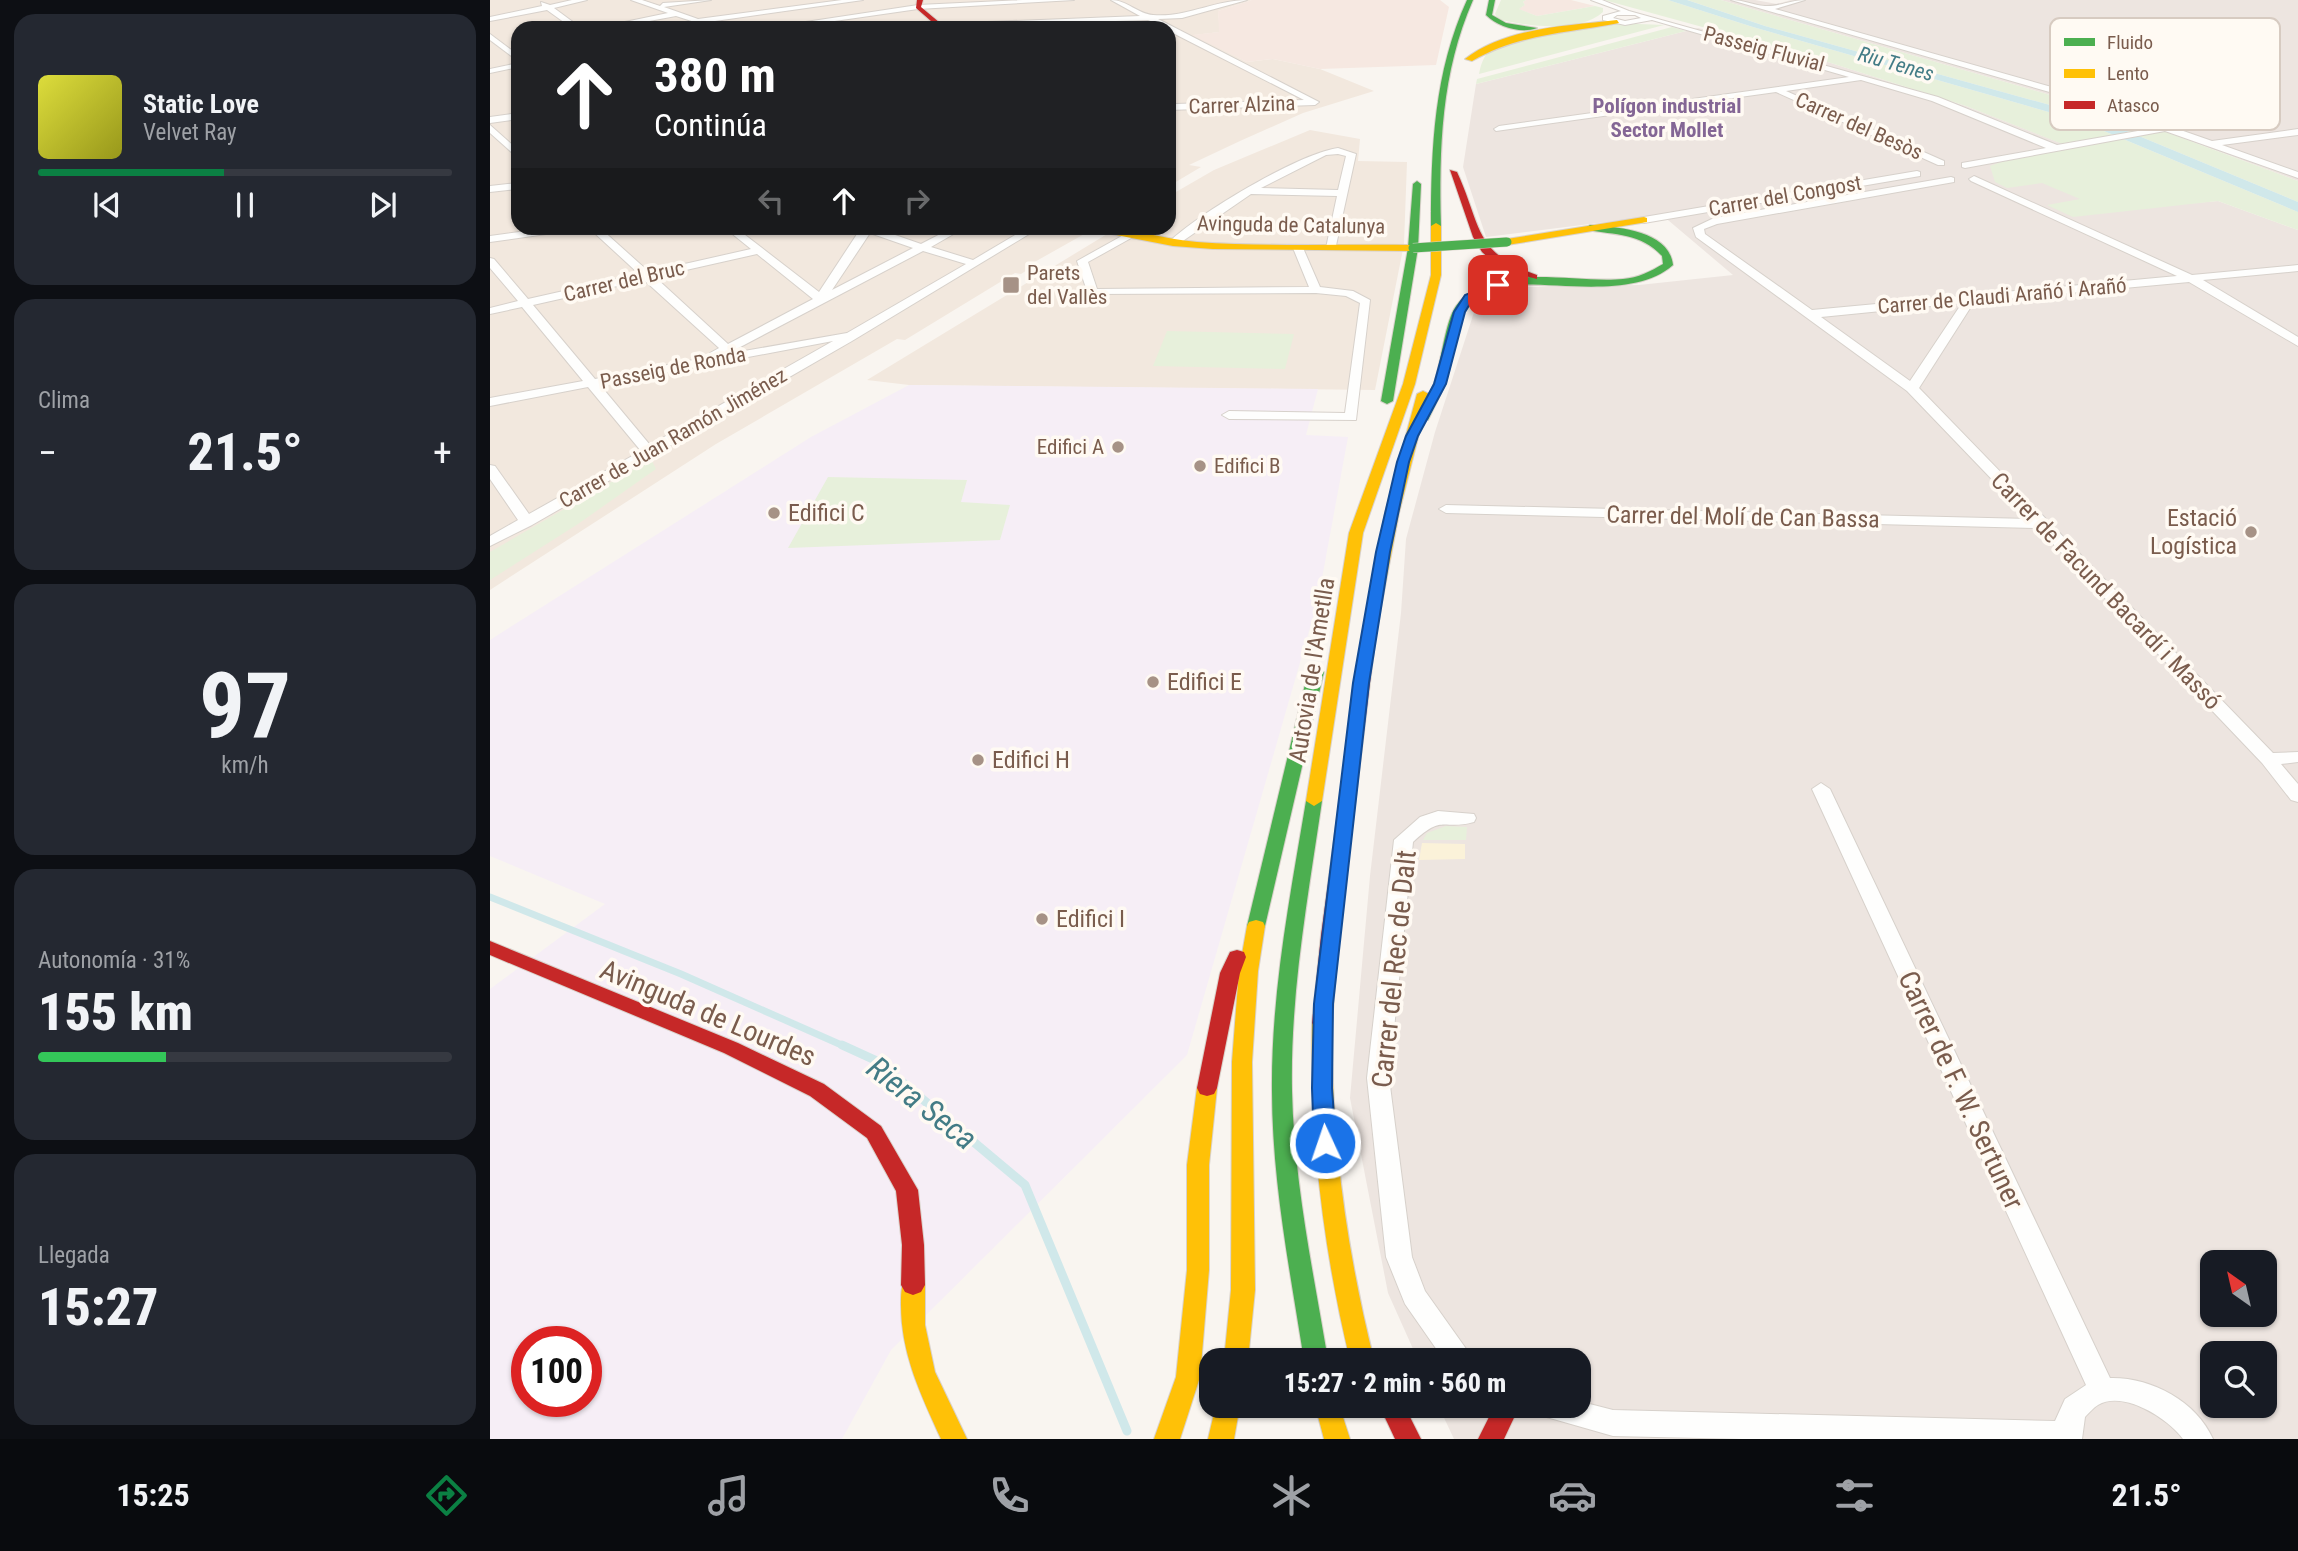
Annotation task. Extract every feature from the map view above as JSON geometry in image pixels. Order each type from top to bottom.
[{"type":"main road","points":[[1451,0],[1470,27]]},
{"type":"main road","name":"Autovia de l'Ametlla","points":[[1464,81],[1469,59],[1470,0]]},
{"type":"main road","name":"Autovia de l'Ametlla","points":[[1314,1348],[1287,1181],[1282,1090],[1286,1010],[1304,864],[1356,533],[1388,436],[1409,384],[1436,275],[1435,153],[1446,75],[1486,0]]},
{"type":"main road","points":[[1492,0],[1489,15],[1493,20],[1519,27],[1563,26],[1611,15]]},
{"type":"main road","points":[[919,3],[935,21]]},
{"type":"main road","points":[[1469,59],[1489,46],[1516,36],[1611,15]]},
{"type":"main road","points":[[1423,121],[1439,83],[1446,75]]},
{"type":"main road","points":[[1455,128],[1455,261]]},
{"type":"main road","points":[[1453,161],[1473,224],[1488,256],[1510,271],[1530,277],[1572,282]]},
{"type":"main road","points":[[1388,436],[1385,425],[1389,382],[1413,248],[1417,166]]},
{"type":"main road","name":"Avinguda de Catalunya","points":[[1125,235],[1173,243],[1298,248],[1413,248],[1507,242],[1590,228],[1633,228]]},
{"type":"main road","points":[[1412,436],[1440,384],[1452,336],[1465,301],[1481,290],[1498,285],[1628,281],[1642,279],[1664,270],[1668,265],[1667,254],[1633,228]]},
{"type":"main road","name":"Autovia de l'Ametlla","points":[[1359,1348],[1326,1171],[1322,1088],[1323,1004],[1361,683],[1383,552],[1403,462],[1449,299]]},
{"type":"main road","points":[[1237,1348],[1243,1293],[1242,1046],[1248,964],[1341,568],[1356,533]]},
{"type":"main road","points":[[1167,1439],[1188,1377],[1194,1325],[1198,1270],[1198,1165],[1209,1068],[1230,973],[1259,909]]},
{"type":"main road","name":"Avinguda de Lourdes","points":[[490,948],[731,1048],[817,1090],[874,1132],[907,1190],[913,1245],[913,1325],[923,1372],[932,1397],[954,1439]]},
{"type":"main road","points":[[1354,1332],[1362,1348]]},
{"type":"main road","name":"Avinguda de Lourdes","points":[[932,1397],[940,1439]]},
{"type":"main road","points":[[1221,1439],[1225,1418]]},
{"type":"main road","points":[[1330,1418],[1336,1439]]},
{"type":"main road","points":[[1389,1418],[1408,1439]]},
{"type":"main road","points":[[1491,1439],[1502,1418]]},
{"type":"street","points":[[538,0],[567,21]]},
{"type":"street","points":[[490,19],[583,0]]},
{"type":"street","points":[[635,0],[698,21],[859,0]]},
{"type":"street","points":[[656,6],[707,0]]},
{"type":"street","points":[[822,21],[919,3],[1070,0]]},
{"type":"street","points":[[1115,0],[1157,21]]},
{"type":"street","points":[[1068,21],[1192,15],[1243,0]]},
{"type":"street","name":"Passeig Fluvial","points":[[1595,0],[1611,15],[1643,17],[1669,23],[1867,77],[1936,99],[2055,148]]},
{"type":"street","name":"Passeig Fluvial","points":[[1735,0],[2050,89]]},
{"type":"street","points":[[1767,9],[1801,0]]},
{"type":"street","points":[[1026,1],[1039,21]]},
{"type":"street","points":[[808,6],[829,20]]},
{"type":"street","points":[[637,21],[680,13]]},
{"type":"street","points":[[1611,15],[1643,17]]},
{"type":"street","points":[[1176,31],[1190,38]]},
{"type":"street","points":[[490,36],[511,54]]},
{"type":"street","points":[[1176,39],[1190,38]]},
{"type":"street","name":"Carrer Alzina","points":[[1176,109],[1315,102],[1190,38]]},
{"type":"street","points":[[490,48],[511,44]]},
{"type":"street","points":[[490,71],[511,66]]},
{"type":"street","points":[[1499,129],[1867,77]]},
{"type":"street","name":"Carrer del Besòs","points":[[1777,90],[1941,163],[1965,165]]},
{"type":"street","points":[[490,120],[511,117]]},
{"type":"street","points":[[490,128],[511,148]]},
{"type":"street","points":[[1965,165],[2156,130]]},
{"type":"street","name":"Passeig Fluvial","points":[[2172,130],[2298,175]]},
{"type":"street","points":[[2209,144],[2298,132]]},
{"type":"street","points":[[1173,243],[1248,191],[1324,153],[1338,151],[1351,154],[1331,248]]},
{"type":"street","points":[[1941,163],[1928,166],[1927,172],[1951,180],[1980,177],[1982,172],[1965,165]]},
{"type":"street","name":"Carrer del Congost","points":[[1633,228],[1927,172]]},
{"type":"street","points":[[1974,179],[2193,279],[2298,342]]},
{"type":"street","name":"Carrer de Facund Bacardí i Massó","points":[[1951,180],[1714,221],[1698,228],[1700,235],[1912,388],[2268,759],[2298,796]]},
{"type":"street","points":[[490,189],[511,187]]},
{"type":"street","points":[[1248,191],[1342,193]]},
{"type":"street","points":[[490,239],[518,235]]},
{"type":"street","points":[[602,235],[726,348]]},
{"type":"street","points":[[739,235],[820,299]]},
{"type":"street","points":[[820,299],[862,235]]},
{"type":"street","points":[[887,235],[968,261]]},
{"type":"street","points":[[706,364],[726,348],[945,235]]},
{"type":"street","name":"Carrer de Juan Ramón Jiménez","points":[[490,542],[852,336],[1022,235]]},
{"type":"street","points":[[1125,235],[1082,261],[1092,292],[1316,290],[1344,292],[1360,296],[1366,302],[1351,417],[1228,415]]},
{"type":"street","points":[[1298,248],[1316,290]]},
{"type":"street","name":"Carrer del Bruc","points":[[490,311],[758,251]]},
{"type":"street","points":[[490,261],[596,385],[649,452]]},
{"type":"street","name":"Carrer de Claudi Arañó i Arañó","points":[[1811,314],[2298,268]]},
{"type":"street","points":[[1912,388],[1969,299]]},
{"type":"street","name":"Passeig de Ronda","points":[[490,408],[852,336]]},
{"type":"street","name":"Passeig de Ronda","points":[[490,402],[596,385]]},
{"type":"street","points":[[490,468],[527,522]]},
{"type":"street","name":"Carrer del Molí de Can Bassa","points":[[1446,509],[2041,524]]},
{"type":"street","points":[[2268,759],[2298,757]]},
{"type":"street","name":"Carrer de F. W. Sertuner","points":[[1821,789],[2102,1390]]},
{"type":"street","name":"Carrer del Rec de Dalt","points":[[1451,1348],[1414,1296],[1399,1257],[1378,1078],[1404,840],[1426,819],[1436,816],[1467,818]]},
{"type":"street","points":[[1591,1417],[1613,1423],[2068,1437],[2070,1414],[2082,1398],[2102,1390],[2133,1391],[2165,1405],[2193,1429],[2199,1439]]},
{"type":"shaded area","points":[[490,0],[1252,0],[1218,11],[1220,32],[1194,35],[1247,62],[1273,59],[1320,69],[1374,91],[1303,113],[1240,141],[1189,165],[1201,167],[1176,182],[1176,21],[511,21],[511,235],[1083,235],[1031,264],[1035,265],[1021,274],[1015,273],[905,340],[897,339],[716,444],[490,590]]},
{"type":"shaded area","points":[[1252,0],[1440,0],[1449,7],[1436,65],[1320,69],[1273,59],[1247,62],[1192,35],[1219,32],[1218,11]]},
{"type":"shaded area","points":[[1571,0],[1595,6],[1537,16],[1518,9],[1525,5],[1523,2]]},
{"type":"shaded area","points":[[1721,0],[1755,0],[1777,4],[1791,0],[2298,0],[2298,181],[2160,130],[2280,130],[2280,18],[2050,18],[2050,95]]},
{"type":"shaded area","points":[[1698,28],[1812,57],[1966,106],[2066,145],[2172,205],[2218,201],[2298,230],[2298,1439],[1454,1439],[1444,1418],[1591,1418],[1591,1348],[1413,1348],[1388,1293],[1350,1098],[1370,876],[1401,613],[1406,539],[1435,432],[1478,300],[1494,291],[1518,287],[1639,285],[1733,275],[1662,215],[1486,237],[1463,167],[1476,84]]},
{"type":"shaded area","points":[[1310,130],[1360,139],[1358,161],[1407,162],[1404,244],[1375,390],[909,385],[867,380],[1105,235],[1176,235],[1176,192],[1214,170]]},
{"type":"shaded area","points":[[909,385],[1318,389],[1306,435],[1348,437],[1318,600],[1187,1055],[891,1350],[842,1439],[490,1439],[490,989],[605,904],[490,856],[490,640],[811,437]]},
{"type":"green space","points":[[1501,0],[1526,0],[1523,2],[1525,5],[1519,9],[1537,16],[1595,6],[1603,8],[1603,12],[1593,19],[1567,26],[1537,26],[1498,19],[1495,14]]},
{"type":"green space","points":[[1604,0],[1668,0],[2050,112],[2050,130],[2102,130],[2298,212],[2298,230],[2218,201],[2073,217],[2047,205],[2080,199],[2042,183],[2007,188],[1995,182],[1990,166],[2012,158],[2071,149],[2065,145],[1966,106],[1812,57]]},
{"type":"green space","points":[[1687,0],[1721,0],[2050,95],[2050,105],[1765,26]]},
{"type":"green space","points":[[1613,23],[1664,25],[1479,74],[1489,51],[1507,41],[1536,33]]},
{"type":"green space","points":[[1672,27],[1686,31],[1476,84],[1477,79]]},
{"type":"green space","points":[[2124,130],[2160,130],[2298,181],[2298,202]]},
{"type":"green space","points":[[1167,331],[1294,334],[1285,369],[1153,366]]},
{"type":"green space","points":[[651,459],[656,469],[578,524],[490,580],[490,552]]},
{"type":"green space","points":[[828,477],[967,480],[961,502],[1010,505],[1000,540],[788,548]]},
{"type":"green space","points":[[1446,826],[1467,827],[1466,840],[1423,840],[1427,833]]},
{"type":"sand","points":[[1422,843],[1465,844],[1465,859],[1419,860]]},
{"type":"water","name":"Riu Tenes","points":[[1668,0],[1687,0],[1765,26],[2050,105],[2050,112]]},
{"type":"water","points":[[2102,130],[2124,130],[2298,202],[2298,212]]},
{"type":"waterway","name":"Riera Seca","points":[[490,897],[681,974],[846,1047]]},
{"type":"waterway","name":"Riera Seca","points":[[842,1045],[877,1061],[1025,1185],[1127,1431]]},
{"type":"traffic: fast","points":[[1436,226],[1437,140],[1444,81],[1458,26],[1470,0]]},
{"type":"traffic: fast","points":[[1492,0],[1489,15],[1494,19],[1510,26],[1534,28]]},
{"type":"traffic: fast","points":[[1387,401],[1413,248],[1417,184]]},
{"type":"traffic: fast","points":[[1424,417],[1440,383],[1459,309],[1472,295],[1490,286],[1512,282],[1629,281],[1668,265],[1667,255],[1651,241],[1621,231],[1590,228]]},
{"type":"traffic: fast","points":[[1413,248],[1507,242]]},
{"type":"traffic: fast","points":[[1256,926],[1316,672]]},
{"type":"traffic: fast","points":[[1314,801],[1297,909],[1282,1055],[1286,1159],[1314,1348]]},
{"type":"traffic: slow","points":[[1469,59],[1486,49],[1522,36],[1617,22]]},
{"type":"traffic: slow","points":[[1507,242],[1644,220]]},
{"type":"traffic: slow","points":[[1314,801],[1356,533],[1409,384],[1436,275],[1436,226]]},
{"type":"traffic: slow","points":[[1126,235],[1213,246],[1413,248]]},
{"type":"traffic: slow","points":[[1369,634],[1392,513],[1423,394]]},
{"type":"traffic: slow","points":[[1237,1348],[1243,1290],[1241,1108],[1244,1016],[1256,926]]},
{"type":"traffic: slow","points":[[1322,1023],[1325,1151],[1343,1277],[1359,1348]]},
{"type":"traffic: slow","points":[[1167,1439],[1188,1377],[1198,1270],[1198,1165],[1207,1088]]},
{"type":"traffic: slow","points":[[913,1285],[913,1325],[923,1372],[954,1439]]},
{"type":"traffic: slow","points":[[1221,1439],[1225,1418]]},
{"type":"traffic: slow","points":[[1331,1418],[1337,1439]]},
{"type":"traffic: jam","points":[[920,0],[918,7],[935,21]]},
{"type":"traffic: jam","points":[[1453,172],[1485,250],[1511,269],[1533,277]]},
{"type":"traffic: jam","points":[[1322,1023],[1330,935],[1369,634]]},
{"type":"traffic: jam","points":[[490,948],[731,1048],[817,1090],[874,1132],[907,1190],[913,1245],[913,1285]]},
{"type":"traffic: jam","points":[[1207,1088],[1230,973],[1237,957]]},
{"type":"traffic: jam","points":[[1398,1418],[1408,1439]]},
{"type":"traffic: jam","points":[[1491,1439],[1502,1418]]},
{"type":"place","name":"Parets del Vallès","points":[[1011,285]]},
{"type":"place","name":"Edifici A","points":[[1118,447]]},
{"type":"place","name":"Edifici B","points":[[1200,466]]},
{"type":"place","name":"Edifici C","points":[[774,513]]},
{"type":"place","name":"Estació Logística","points":[[2251,532]]},
{"type":"place","name":"Edifici E","points":[[1153,682]]},
{"type":"place","name":"Edifici H","points":[[978,760]]},
{"type":"place","name":"Edifici I","points":[[1042,919]]},
{"type":"district","name":"Polígon industrial Sector Mollet","points":[[1667,118]]},
{"type":"route","points":[[1325,1143],[1322,1088],[1323,1004],[1361,683],[1383,552],[1403,462],[1412,436],[1440,384],[1460,312],[1469,297],[1498,285]]}]
